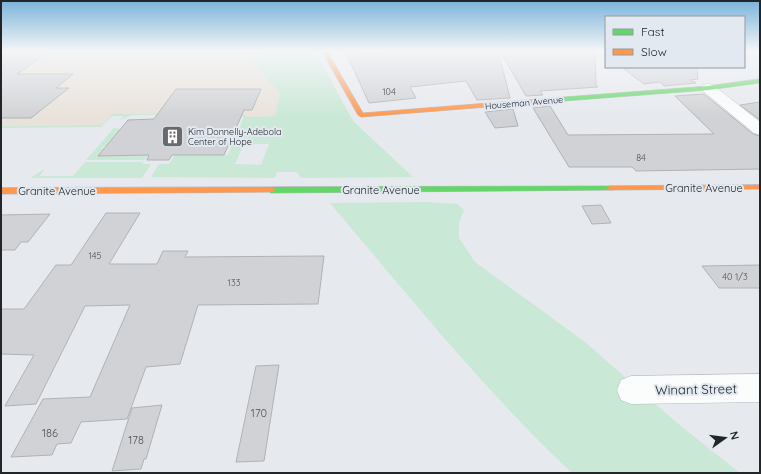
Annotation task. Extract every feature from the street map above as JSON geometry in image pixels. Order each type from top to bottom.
[{"type":"street","name":"Houseman Avenue","points":[[337,73],[361,115],[708,88],[760,81]]},
{"type":"street","points":[[708,88],[760,130]]},
{"type":"street","name":"Granite Avenue","points":[[1,191],[426,190],[760,187]]},
{"type":"street","name":"Winant Street","points":[[631,390],[760,388]]},
{"type":"shaded area","points":[[1,73],[262,73],[280,93],[275,116],[248,117],[242,114],[113,114],[102,125],[1,126]]},
{"type":"green space","points":[[262,73],[327,73],[353,121],[413,177],[301,178],[297,172],[277,172],[275,178],[151,177],[159,164],[169,164],[175,155],[228,155],[244,117],[217,114],[242,114],[248,117],[275,116],[280,93]],"holes":[[[244,144],[269,144],[261,165],[235,164]]]},
{"type":"green space","points":[[112,114],[217,114],[131,115],[120,120],[124,116],[112,116],[101,127],[1,128],[1,126],[102,125]]},
{"type":"green space","points":[[114,128],[120,129],[106,146],[100,147],[104,148],[98,156],[148,155],[145,160],[86,160]]},
{"type":"green space","points":[[85,162],[143,162],[142,164],[151,164],[142,178],[31,178],[44,169],[40,176],[73,176]]},
{"type":"green space","points":[[427,202],[457,204],[464,210],[459,223],[459,238],[475,262],[585,342],[677,423],[740,473],[572,473],[508,409],[477,375],[330,203]]},
{"type":"building","points":[[1,73],[73,74],[56,88],[69,88],[31,118],[1,118]]},
{"type":"building","points":[[355,73],[504,73],[510,98],[477,100],[466,81],[410,87],[416,98],[369,103]]},
{"type":"building","points":[[513,73],[596,73],[596,86],[598,87],[540,91],[543,95],[526,96]]},
{"type":"building","points":[[629,73],[698,73],[698,79],[690,80],[696,83],[664,86],[660,82],[644,84]]},
{"type":"building","name":"Kim Donnelly-Adebola Center of Hope","points":[[176,89],[261,89],[252,110],[244,110],[224,155],[172,155],[169,160],[147,160],[149,155],[98,156],[128,120],[154,119]]},
{"type":"building","points":[[704,94],[753,134],[760,136],[760,169],[636,171],[632,167],[569,167],[533,108],[550,106],[568,135],[714,134],[675,96]]},
{"type":"building","points":[[760,102],[760,120],[740,105]]},
{"type":"building","points":[[513,109],[518,126],[495,128],[485,112]]},
{"type":"building","points":[[601,205],[611,223],[592,224],[582,206]]},
{"type":"building","points":[[106,213],[140,213],[109,264],[157,264],[163,251],[188,251],[185,257],[324,256],[318,304],[198,305],[180,364],[146,367],[127,419],[81,422],[71,443],[57,444],[52,455],[11,457],[43,399],[90,397],[130,305],[85,306],[36,404],[5,406],[34,355],[1,354],[1,309],[24,309],[56,265],[71,265]]},
{"type":"building","points":[[50,214],[28,242],[21,242],[15,250],[1,250],[1,215]]},
{"type":"building","points":[[760,265],[760,288],[719,288],[702,266]]},
{"type":"building","points":[[279,365],[264,461],[236,462],[256,366]]},
{"type":"building","points":[[162,405],[146,459],[144,459],[141,469],[112,471],[132,408]]},
{"type":"traffic: fast","points":[[551,100],[708,88],[760,81]]},
{"type":"traffic: fast","points":[[271,190],[610,188]]},
{"type":"traffic: slow","points":[[337,73],[361,115],[551,100]]},
{"type":"traffic: slow","points":[[610,188],[760,187]]},
{"type":"traffic: slow","points":[[1,191],[271,190]]},
{"type":"place","name":"Kim Donnelly-Adebola Center of Hope","points":[[173,137]]}]
